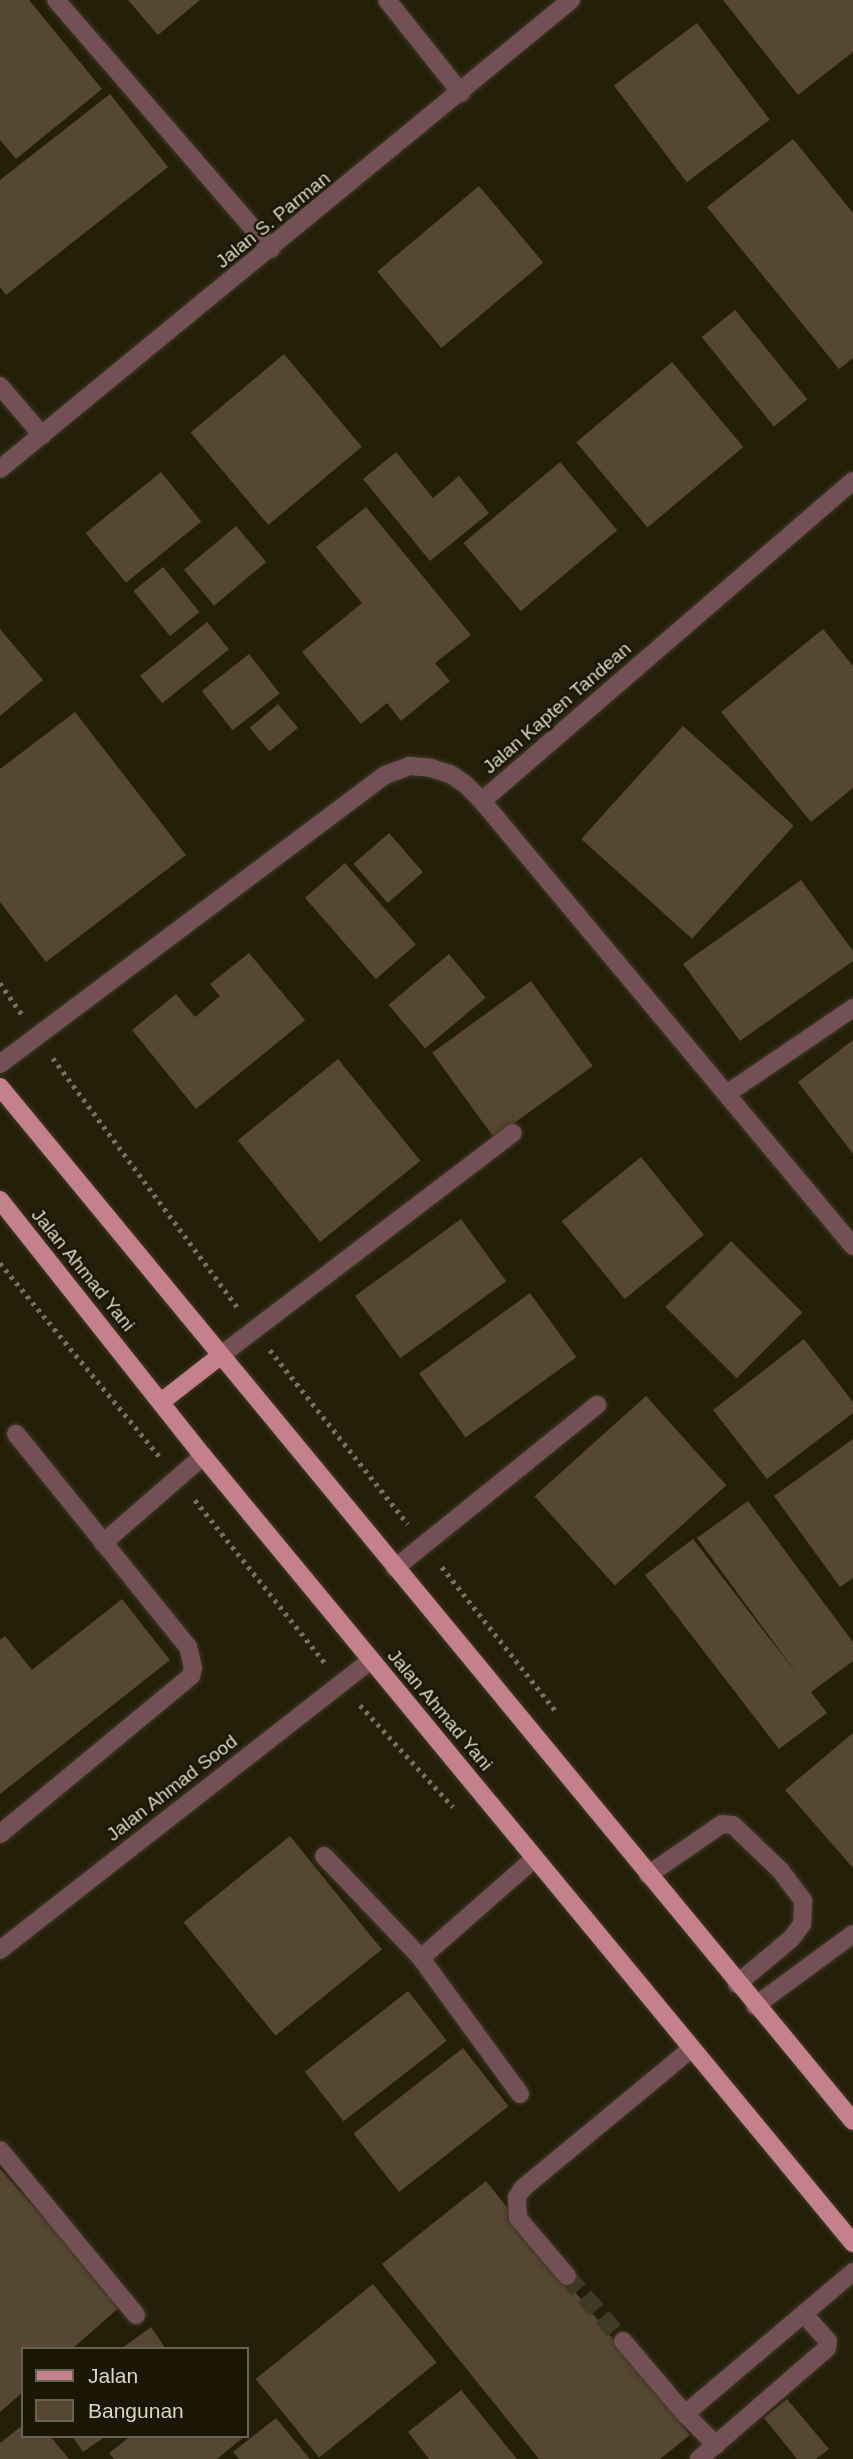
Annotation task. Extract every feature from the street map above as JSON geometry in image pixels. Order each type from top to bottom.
[{"type":"main road","points":[[0,1087],[755,2006],[853,2121]]},
{"type":"main road","name":"Jalan Ahmad Yani","points":[[0,1200],[203,1456],[853,2243]]},
{"type":"main road","points":[[162,1402],[220,1356]]},
{"type":"street","points":[[56,0],[271,249]]},
{"type":"street","points":[[387,0],[461,93]]},
{"type":"street","name":"Jalan S. Parman","points":[[0,469],[571,0]]},
{"type":"street","points":[[0,386],[42,435]]},
{"type":"street","name":"Jalan Kapten Tandean","points":[[0,1064],[385,775],[410,766],[431,768],[450,774],[465,783],[482,801],[853,481]]},
{"type":"street","points":[[482,801],[853,1246]]},
{"type":"street","points":[[728,1093],[853,1008]]},
{"type":"street","points":[[220,1356],[513,1133]]},
{"type":"street","points":[[396,1568],[597,1405]]},
{"type":"street","points":[[0,1834],[191,1676],[193,1660],[188,1647],[16,1434]]},
{"type":"street","points":[[103,1543],[203,1456]]},
{"type":"street","name":"Jalan Ahmad Sood","points":[[0,1950],[371,1660]]},
{"type":"street","points":[[649,1875],[722,1824],[733,1825],[780,1870],[803,1901],[802,1924],[792,1938],[737,1984]]},
{"type":"street","points":[[324,1856],[421,1958],[520,2094]]},
{"type":"street","points":[[421,1958],[535,1858]]},
{"type":"street","points":[[755,2006],[853,1934]]},
{"type":"street","points":[[567,2276],[518,2218],[517,2197],[523,2188],[692,2048]]},
{"type":"street","points":[[0,2150],[136,2315]]},
{"type":"street","points":[[685,2414],[853,2272]]},
{"type":"street","points":[[699,2459],[827,2348],[828,2341],[804,2314]]},
{"type":"street","points":[[623,2341],[685,2414],[716,2445]]},
{"type":"building","points":[[0,0],[29,0],[102,89],[16,159],[0,140]]},
{"type":"building","points":[[128,0],[200,0],[158,35]]},
{"type":"building","points":[[723,0],[853,0],[853,52],[798,95]]},
{"type":"building","points":[[697,23],[770,120],[687,182],[614,86]]},
{"type":"building","points":[[110,94],[168,167],[6,295],[0,287],[0,180]]},
{"type":"building","points":[[793,139],[853,213],[853,358],[839,369],[707,207]]},
{"type":"building","points":[[479,186],[543,263],[441,348],[377,271]]},
{"type":"building","points":[[735,310],[807,399],[774,426],[702,337]]},
{"type":"building","points":[[284,354],[362,447],[268,525],[191,432]]},
{"type":"building","points":[[672,362],[743,447],[648,527],[576,442]]},
{"type":"building","points":[[396,452],[433,498],[459,476],[489,513],[430,561],[363,479]]},
{"type":"building","points":[[560,462],[617,530],[521,611],[463,543]]},
{"type":"building","points":[[161,472],[201,522],[126,583],[86,533]]},
{"type":"building","points":[[366,507],[471,635],[435,663],[450,681],[401,721],[387,703],[361,724],[302,652],[362,603],[316,547]]},
{"type":"building","points":[[236,526],[266,562],[214,606],[184,570]]},
{"type":"building","points":[[163,567],[200,612],[170,636],[133,591]]},
{"type":"building","points":[[207,622],[229,649],[162,703],[140,676]]},
{"type":"building","points":[[0,629],[43,680],[0,716]]},
{"type":"building","points":[[823,629],[853,666],[853,788],[811,822],[721,712]]},
{"type":"building","points":[[249,654],[280,693],[233,730],[202,691]]},
{"type":"building","points":[[278,704],[298,728],[270,752],[250,728]]},
{"type":"building","points":[[75,712],[186,855],[46,962],[0,902],[0,769]]},
{"type":"building","points":[[683,726],[794,826],[692,939],[581,839]]},
{"type":"building","points":[[389,833],[423,872],[388,903],[354,864]]},
{"type":"building","points":[[345,863],[416,945],[376,979],[305,898]]},
{"type":"building","points":[[801,880],[853,951],[853,961],[740,1041],[683,964]]},
{"type":"building","points":[[249,953],[305,1020],[196,1109],[132,1030],[176,994],[195,1017],[220,996],[210,984]]},
{"type":"building","points":[[449,954],[486,998],[425,1048],[388,1005]]},
{"type":"building","points":[[531,981],[593,1066],[494,1138],[432,1053]]},
{"type":"building","points":[[853,1040],[853,1154],[798,1082]]},
{"type":"building","points":[[338,1059],[420,1161],[320,1242],[238,1140]]},
{"type":"building","points":[[641,1157],[704,1235],[625,1299],[562,1221]]},
{"type":"building","points":[[461,1219],[506,1281],[400,1358],[355,1296]]},
{"type":"building","points":[[731,1241],[802,1312],[737,1378],[665,1307]]},
{"type":"building","points":[[530,1293],[576,1357],[466,1437],[419,1374]]},
{"type":"building","points":[[804,1339],[853,1402],[853,1413],[767,1479],[713,1410]]},
{"type":"building","points":[[646,1396],[726,1485],[615,1586],[535,1496]]},
{"type":"building","points":[[853,1439],[853,1578],[840,1587],[774,1496]]},
{"type":"building","points":[[748,1501],[853,1642],[853,1661],[811,1692],[827,1713],[779,1749],[645,1575],[693,1539],[800,1678],[697,1538]]},
{"type":"building","points":[[122,1599],[170,1660],[0,1794],[0,1640],[5,1636],[32,1670]]},
{"type":"building","points":[[853,1733],[853,1868],[785,1790]]},
{"type":"building","points":[[290,1836],[382,1949],[275,2036],[184,1922]]},
{"type":"building","points":[[408,1991],[447,2041],[344,2121],[305,2072]]},
{"type":"building","points":[[463,2048],[509,2106],[399,2192],[353,2134]]},
{"type":"building","points":[[0,2169],[122,2305],[74,2347],[21,2347],[21,2394],[0,2412]]},
{"type":"building","points":[[486,2181],[690,2435],[660,2459],[539,2459],[382,2264]]},
{"type":"building","points":[[373,2284],[437,2362],[319,2458],[256,2379]]},
{"type":"building","points":[[151,2327],[165,2347],[124,2347]]},
{"type":"building","points":[[461,2390],[517,2459],[429,2459],[408,2432]]},
{"type":"building","points":[[787,2399],[829,2449],[816,2459],[797,2459],[764,2418]]},
{"type":"building","points":[[276,2418],[310,2459],[239,2459],[233,2452]]},
{"type":"building","points":[[21,2427],[21,2438],[52,2438],[69,2459],[0,2459],[0,2443]]},
{"type":"building","points":[[73,2438],[103,2438],[83,2452]]},
{"type":"building","points":[[128,2438],[243,2438],[217,2459],[114,2459],[109,2453]]},
{"type":"tunnel","points":[[567,2276],[623,2341]]}]
